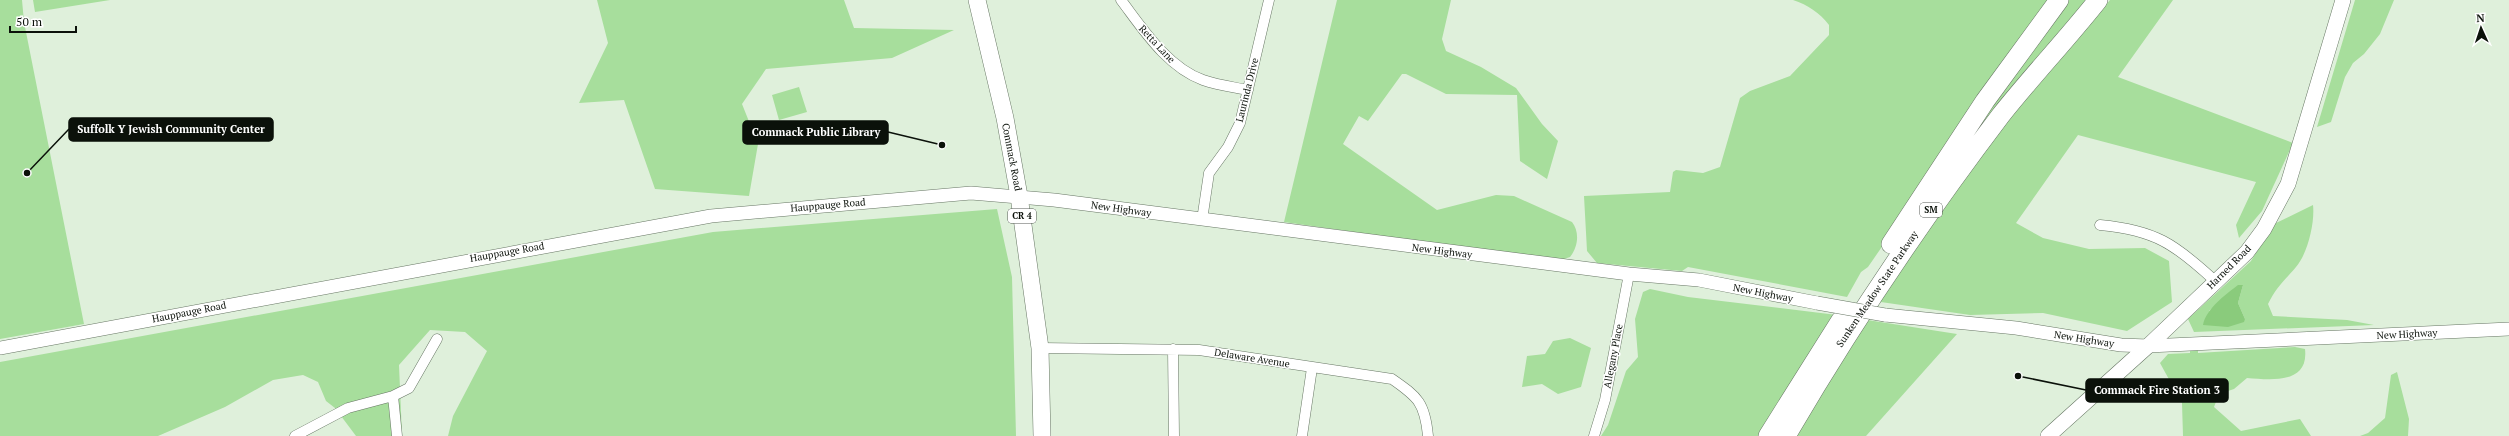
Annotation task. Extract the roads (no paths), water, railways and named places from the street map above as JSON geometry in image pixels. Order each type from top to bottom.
[{"type":"highway","name":"Sunken Meadow State Parkway","points":[[1768,436],[1822,348],[1985,101],[2059,0]]},
{"type":"highway","name":"Sunken Meadow State Parkway","points":[[1786,436],[1840,344],[1898,255],[2002,114],[2098,0]]},
{"type":"main road","name":"Commack Road","points":[[977,0],[1005,118],[1019,196],[1040,348],[1042,436]]},
{"type":"main road","name":"Harned Road","points":[[2048,436],[2148,346],[2247,252],[2264,229],[2288,184],[2343,0]]},
{"type":"street","name":"Retta Lane","points":[[1121,0],[1142,28],[1172,62],[1202,80],[1248,90]]},
{"type":"street","name":"Laurinda Drive","points":[[1202,220],[1209,173],[1228,147],[1240,123],[1269,0]]},
{"type":"street","name":"Hauppauge Road","points":[[0,348],[711,216],[971,193],[1019,196]]},
{"type":"street","name":"New Highway","points":[[1019,196],[1629,274],[1699,280],[1885,315],[2016,328],[2121,345],[2148,346],[2509,330]]},
{"type":"street","points":[[2100,225],[2129,228],[2158,237],[2193,260],[2216,281]]},
{"type":"street","name":"Allegany Place","points":[[1594,436],[1605,400],[1629,274]]},
{"type":"street","points":[[295,436],[348,408],[393,396],[412,384],[437,340]]},
{"type":"street","name":"Delaware Avenue","points":[[1040,348],[1173,349],[1207,351],[1312,368],[1392,378],[1412,393],[1426,414],[1428,436]]},
{"type":"street","points":[[1173,349],[1174,436]]},
{"type":"street","points":[[1302,436],[1312,368]]},
{"type":"street","points":[[393,396],[397,436]]},
{"type":"place","name":"Commack Public Library","points":[[942,145]]},
{"type":"place","name":"Suffolk Y Jewish Community Center","points":[[27,173]]},
{"type":"place","name":"Commack Fire Station 3","points":[[2018,376]]}]
